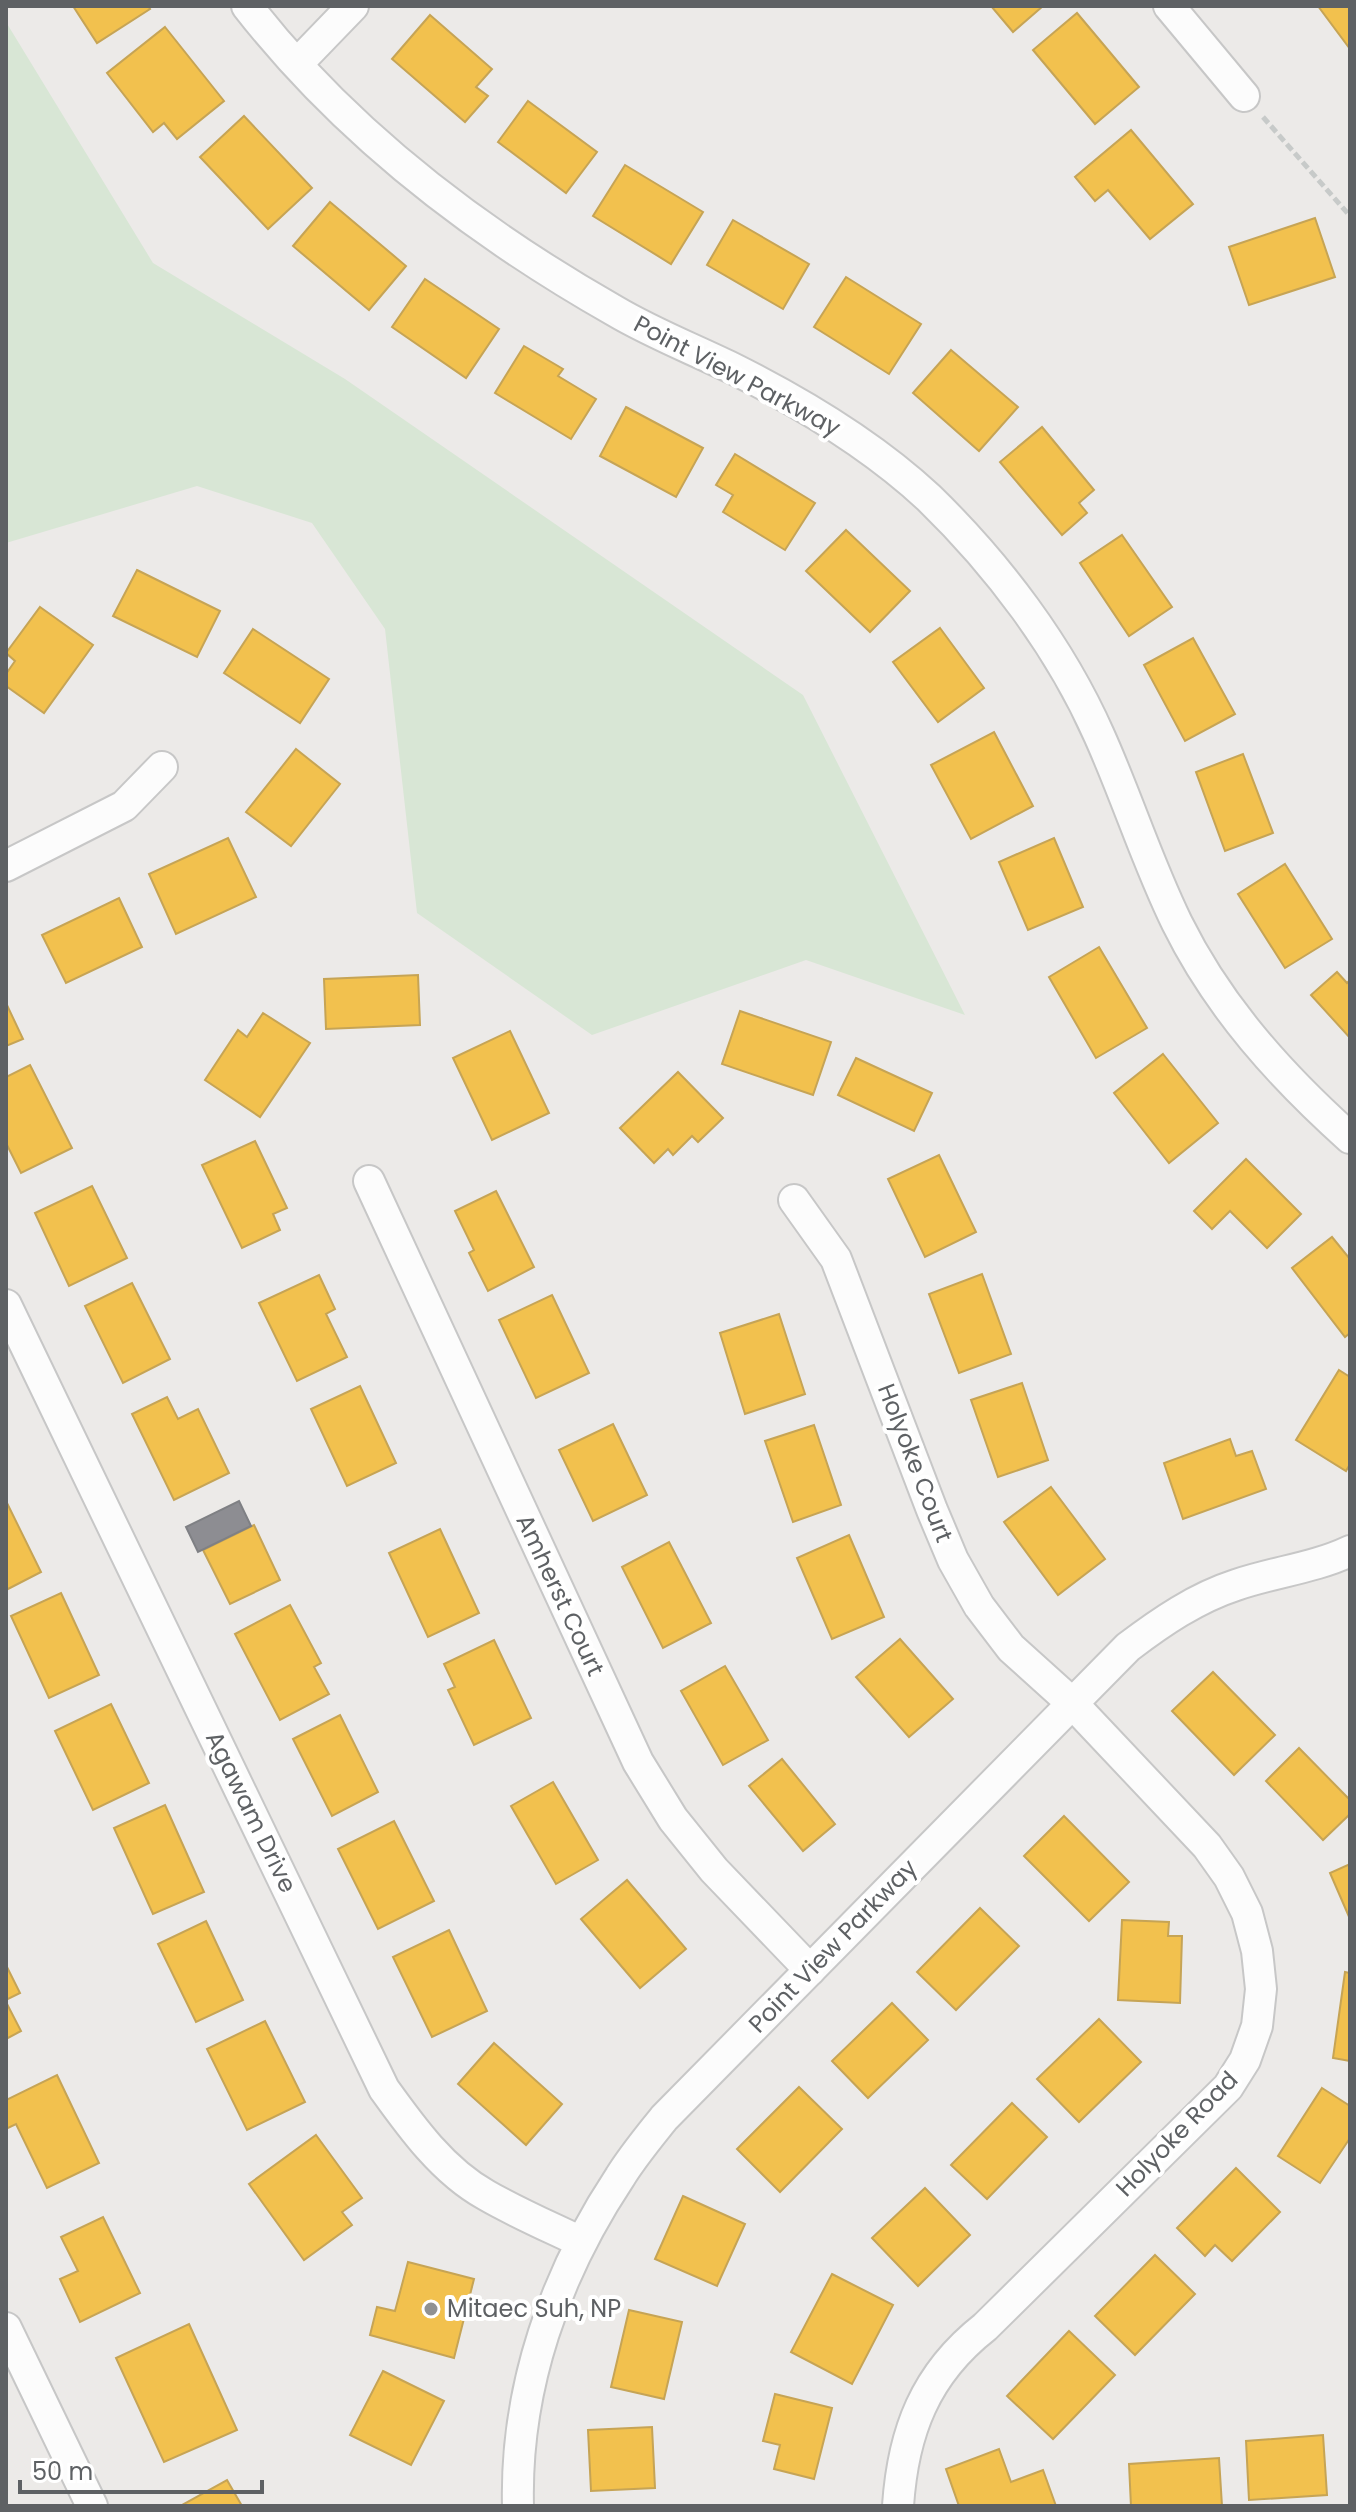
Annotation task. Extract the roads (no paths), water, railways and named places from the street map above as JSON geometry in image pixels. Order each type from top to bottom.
[{"type":"street","name":"Point View Parkway","points":[[247,6],[297,64],[388,154],[461,213],[511,248],[618,313],[792,400],[874,452],[927,497],[977,548],[1023,605],[1063,667],[1099,734],[1178,926],[1213,986],[1254,1042],[1298,1091],[1350,1138]]},
{"type":"street","points":[[297,64],[353,6]]},
{"type":"street","points":[[1169,6],[1244,96]]},
{"type":"street","points":[[6,866],[124,806],[162,767]]},
{"type":"street","name":"Amherst Court","points":[[369,1181],[638,1762],[673,1819],[714,1870],[810,1970]]},
{"type":"street","name":"Holyoke Court","points":[[794,1200],[836,1259],[953,1560],[979,1606],[1011,1648],[1072,1703]]},
{"type":"street","name":"Agawam Drive","points":[[6,1305],[384,2089],[413,2130],[447,2166],[484,2194],[581,2242]]},
{"type":"street","name":"Point View Parkway","points":[[518,2506],[523,2419],[535,2355],[555,2296],[581,2242],[620,2177],[664,2118],[1128,1647],[1157,1625],[1203,1598],[1236,1584],[1331,1560],[1350,1551]]},
{"type":"street","name":"Holyoke Road","points":[[898,2506],[900,2474],[910,2432],[920,2405],[940,2371],[1228,2087],[1245,2060],[1257,2026],[1261,1989],[1257,1951],[1247,1913],[1229,1877],[1207,1846],[1072,1703]]},
{"type":"street","points":[[6,2328],[13,2358],[92,2506]]},
{"type":"place","name":"Mitaec Suh, NP","points":[[431,2309]]}]
